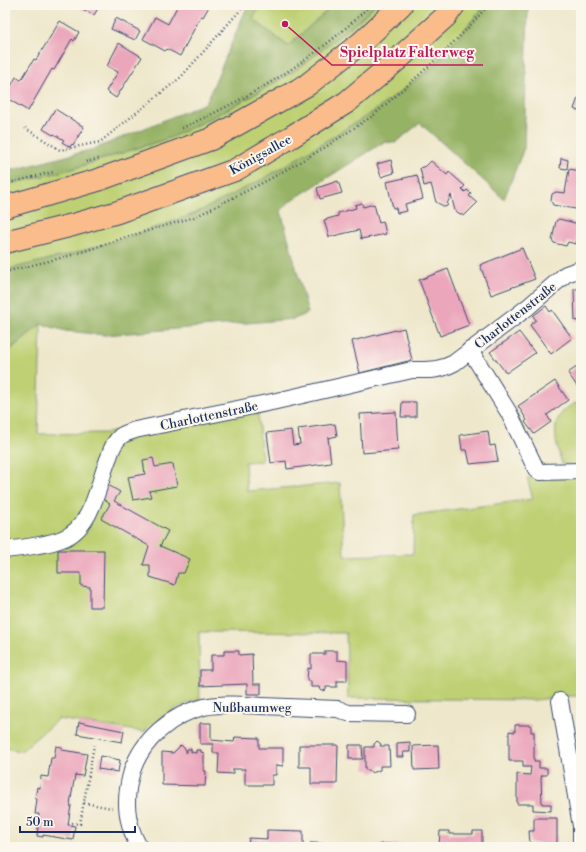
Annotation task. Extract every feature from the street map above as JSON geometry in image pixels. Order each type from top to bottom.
[{"type":"main road","points":[[5,207],[98,180],[211,139],[307,85],[362,42],[401,5]]},
{"type":"main road","name":"Königsallee","points":[[5,242],[118,212],[235,170],[347,102],[446,16],[454,5]]},
{"type":"street","name":"Charlottenstraße","points":[[5,550],[63,539],[74,532],[82,524],[91,508],[112,448],[121,436],[135,430],[272,402],[412,370],[436,370],[444,368],[454,363],[528,307],[566,274],[581,269]]},
{"type":"street","name":"Charlottenstraße","points":[[470,350],[509,413],[536,469],[540,472],[581,471]]},
{"type":"street","points":[[560,701],[580,826],[581,847]]},
{"type":"street","name":"Nußbaumweg","points":[[139,847],[135,840],[126,811],[130,779],[136,762],[155,734],[165,726],[192,711],[204,707],[230,705],[338,709],[348,713],[407,714]]},
{"type":"path","points":[[25,128],[60,150],[100,142],[181,77],[246,5]]},
{"type":"path","points":[[180,129],[201,120],[298,66],[356,20],[370,5]]},
{"type":"path","points":[[82,164],[104,156]]},
{"type":"path","points":[[5,184],[61,170]]},
{"type":"path","points":[[72,823],[80,824],[94,745]]},
{"type":"path","points":[[84,803],[126,811]]},
{"type":"green space","points":[[249,5],[260,5],[253,19],[288,46],[333,5],[375,5],[358,21],[299,68],[252,96],[203,122],[172,137],[72,169],[5,185],[5,172],[94,149],[206,103]]},
{"type":"green space","points":[[260,5],[333,5],[288,46],[253,19]]},
{"type":"green space","points":[[375,5],[485,5],[432,68],[373,112],[265,178],[194,214],[125,238],[72,254],[5,270],[5,185],[72,169],[172,137],[203,122],[252,96],[299,68],[358,21]]},
{"type":"green space","points":[[485,5],[530,5],[528,8],[524,148],[504,199],[420,123],[395,143],[384,142],[289,202],[281,211],[308,313],[294,319],[105,335],[66,331],[41,324],[5,354],[5,270],[72,254],[125,238],[194,214],[265,178],[373,112],[432,68]]},
{"type":"green space","points":[[41,324],[38,434],[107,433],[257,403],[262,461],[245,462],[247,491],[340,483],[344,556],[413,554],[414,515],[533,499],[527,478],[581,476],[581,696],[535,700],[348,698],[346,633],[199,632],[200,699],[170,712],[156,721],[144,732],[58,719],[21,751],[5,748],[5,354]]},
{"type":"green space","points":[[581,402],[581,467],[562,464],[556,436],[558,420],[562,413],[568,407]]},
{"type":"building","points":[[75,5],[100,5],[94,15]]},
{"type":"building","points":[[178,5],[210,5],[203,17],[201,16],[180,56],[167,49],[165,51],[143,39],[155,17],[168,24]]},
{"type":"building","points":[[116,18],[140,31],[135,40],[111,29]]},
{"type":"building","points":[[60,21],[79,32],[74,41],[72,39],[54,70],[52,69],[28,111],[5,97],[16,77],[21,80],[34,59],[36,60]]},
{"type":"building","points":[[119,43],[142,57],[116,98],[106,91],[118,72],[107,66]]},
{"type":"building","points":[[578,98],[581,99],[581,112],[574,109]]},
{"type":"building","points":[[55,109],[84,127],[73,145],[72,144],[70,147],[62,142],[64,140],[43,129]]},
{"type":"building","points":[[561,158],[568,160],[567,169],[560,168]]},
{"type":"building","points":[[391,160],[394,173],[381,177],[377,164]]},
{"type":"building","points":[[431,161],[447,175],[449,172],[465,186],[462,189],[465,192],[467,190],[471,193],[469,196],[477,203],[464,216],[455,211],[451,195],[447,206],[445,207],[436,202],[431,184],[424,186],[420,168],[426,166]]},
{"type":"building","points":[[569,169],[581,171],[581,210],[553,205],[551,201],[552,194],[556,192],[565,193]]},
{"type":"building","points":[[417,175],[423,199],[405,204],[407,211],[397,213],[396,208],[393,208],[387,182]]},
{"type":"building","points":[[338,181],[342,193],[320,199],[317,188]]},
{"type":"building","points":[[362,203],[363,207],[374,204],[379,223],[383,221],[386,234],[361,239],[359,230],[329,237],[324,220],[338,216],[338,213],[356,208],[355,205]]},
{"type":"building","points":[[580,215],[581,224],[576,244],[568,242],[566,246],[554,243],[552,240],[556,221],[559,219],[579,224]]},
{"type":"building","points":[[522,248],[535,279],[491,295],[480,265]]},
{"type":"building","points":[[448,269],[469,325],[440,336],[419,280]]},
{"type":"building","points":[[574,289],[581,289],[581,320],[575,321]]},
{"type":"building","points":[[546,306],[550,312],[552,310],[572,338],[551,354],[530,325],[536,320],[533,316]]},
{"type":"building","points":[[404,328],[412,360],[360,373],[352,341]]},
{"type":"building","points":[[519,332],[535,353],[506,373],[490,352]]},
{"type":"building","points":[[581,364],[581,392],[568,373]]},
{"type":"building","points":[[555,381],[568,400],[547,415],[551,422],[534,434],[525,422],[527,420],[518,406]]},
{"type":"building","points":[[402,402],[416,402],[416,417],[401,417]]},
{"type":"building","points":[[396,412],[398,450],[362,453],[360,414]]},
{"type":"building","points":[[335,424],[337,436],[328,438],[331,463],[287,469],[286,461],[271,463],[267,433],[291,430],[293,445],[300,444],[298,429]]},
{"type":"building","points":[[488,431],[490,446],[495,445],[498,461],[470,464],[467,450],[462,450],[460,435]]},
{"type":"building","points":[[153,458],[155,467],[173,464],[177,486],[149,491],[151,497],[133,500],[128,477],[145,474],[143,460]]},
{"type":"building","points":[[108,485],[120,492],[114,501],[168,531],[160,546],[190,559],[184,573],[178,573],[175,585],[150,577],[150,565],[143,565],[149,546],[101,519],[110,504],[100,497]]},
{"type":"building","points":[[58,550],[104,550],[103,607],[90,607],[90,587],[81,586],[81,573],[58,573]]},
{"type":"building","points":[[224,651],[239,651],[239,655],[252,654],[253,684],[261,684],[261,694],[247,694],[247,684],[200,686],[200,670],[211,670],[211,655],[224,655]]},
{"type":"building","points":[[325,651],[337,651],[337,660],[347,661],[347,681],[337,681],[337,687],[326,687],[326,690],[323,691],[320,690],[319,687],[311,687],[311,681],[307,681],[308,668],[311,669],[311,654],[325,654]]},
{"type":"building","points":[[79,722],[124,731],[122,742],[77,734]]},
{"type":"building","points":[[200,723],[211,723],[211,740],[234,742],[235,737],[259,738],[259,748],[283,748],[283,766],[276,765],[276,775],[272,775],[272,785],[245,785],[245,769],[233,769],[233,774],[218,773],[219,753],[213,753],[213,744],[200,744]]},
{"type":"building","points":[[515,725],[531,725],[531,732],[534,732],[534,761],[539,761],[539,768],[547,768],[547,775],[542,775],[541,778],[542,804],[551,804],[551,811],[533,810],[533,804],[517,804],[517,774],[530,775],[531,767],[523,767],[523,761],[509,761],[509,731],[515,732]]},
{"type":"building","points":[[377,741],[381,744],[380,746],[389,746],[390,766],[380,766],[380,770],[372,773],[369,770],[365,770],[365,747],[374,747],[374,744]]},
{"type":"building","points":[[410,742],[410,752],[403,752],[404,757],[397,757],[397,743]]},
{"type":"building","points":[[181,745],[186,750],[186,753],[187,749],[191,749],[191,752],[196,753],[196,750],[201,750],[201,752],[204,753],[204,771],[206,771],[205,786],[162,785],[162,752],[173,753]]},
{"type":"building","points":[[299,745],[338,745],[337,784],[311,784],[311,767],[299,767]]},
{"type":"building","points":[[349,745],[362,745],[363,759],[349,759]]},
{"type":"building","points":[[438,745],[439,769],[414,770],[413,746]]},
{"type":"building","points":[[56,746],[62,747],[62,750],[87,754],[83,776],[75,775],[70,804],[68,825],[75,826],[73,840],[43,835],[43,837],[37,836],[39,814],[35,814],[37,799],[35,799],[37,787],[40,788],[41,776],[48,777],[51,758],[54,758]]},
{"type":"building","points":[[100,756],[120,760],[118,772],[98,769]]},
{"type":"building","points":[[534,818],[557,818],[557,847],[541,847],[541,844],[530,843],[529,831],[534,831]]},
{"type":"building","points":[[267,830],[303,831],[303,847],[248,847],[249,838],[267,839]]},
{"type":"building","points":[[440,831],[449,831],[449,834],[473,834],[473,831],[482,831],[482,847],[439,847]]},
{"type":"building","points":[[310,843],[346,844],[346,847],[310,847]]},
{"type":"building","points":[[380,844],[417,845],[417,847],[380,847]]},
{"type":"place","name":"Spielplatz Falterweg","points":[[285,24]]}]
